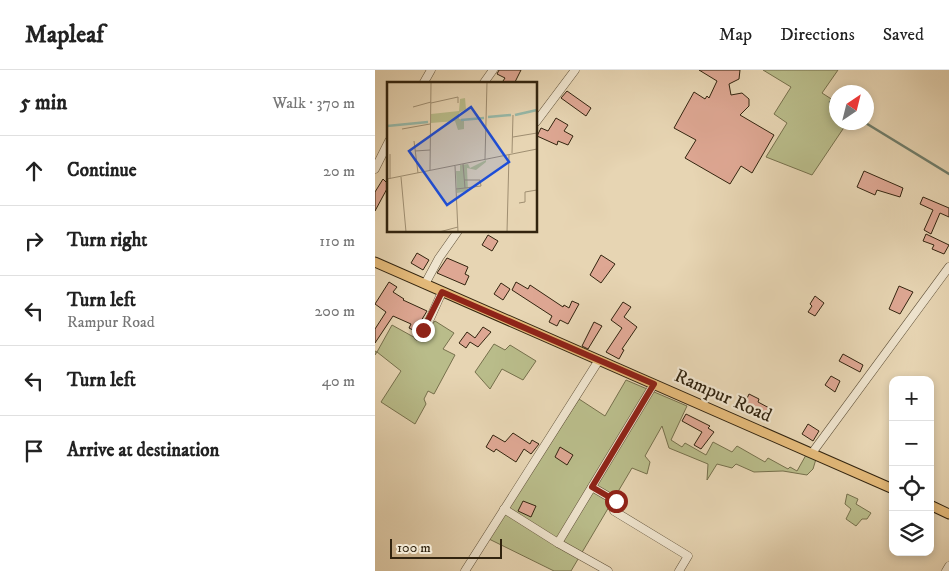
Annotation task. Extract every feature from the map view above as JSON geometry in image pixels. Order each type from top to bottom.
[{"type":"main road","name":"Rampur Road","points":[[375,262],[889,487]]},
{"type":"main road","points":[[934,507],[949,514]]},
{"type":"street","points":[[424,82],[431,70]]},
{"type":"street","points":[[484,82],[493,70]]},
{"type":"street","points":[[537,121],[575,70]]},
{"type":"street","points":[[375,170],[387,145]]},
{"type":"street","points":[[425,284],[439,258],[457,232]]},
{"type":"street","points":[[812,452],[949,267]]},
{"type":"street","points":[[418,336],[429,321],[442,292]]},
{"type":"street","points":[[465,571],[599,360]]},
{"type":"street","points":[[558,543],[654,384]]},
{"type":"street","points":[[592,487],[616,501],[614,511],[688,556],[679,571]]},
{"type":"street","points":[[504,510],[608,571]]},
{"type":"street","points":[[946,571],[949,566]]},
{"type":"green space","points":[[763,70],[838,70],[822,93],[829,98],[829,130],[842,130],[812,175],[766,157],[787,123],[774,114],[791,87]]},
{"type":"green space","points":[[435,321],[454,333],[443,349],[455,355],[434,394],[428,391],[424,399],[426,404],[415,424],[381,402],[401,371],[377,352],[392,325],[419,340]]},
{"type":"green space","points":[[494,344],[505,350],[510,345],[536,361],[523,380],[502,369],[490,389],[475,372]]},
{"type":"green space","points":[[626,380],[687,406],[671,440],[682,447],[685,443],[706,455],[713,442],[732,452],[737,446],[765,462],[768,458],[788,469],[790,467],[797,471],[806,455],[816,459],[813,469],[807,475],[783,471],[754,472],[736,464],[732,468],[717,464],[707,480],[708,464],[669,448],[662,426],[645,456],[650,462],[647,474],[632,468],[571,571],[554,571],[489,539],[579,399],[605,416]]},
{"type":"green space","points":[[847,494],[858,499],[856,504],[871,513],[867,519],[862,519],[856,526],[846,519],[851,509],[845,504]]},
{"type":"building","points":[[499,70],[521,70],[515,82],[502,82],[505,78],[497,74]]},
{"type":"building","points":[[699,70],[740,70],[739,79],[729,84],[731,95],[742,93],[749,99],[749,106],[740,115],[774,135],[752,173],[741,166],[730,184],[685,158],[696,140],[674,128],[694,92],[705,99],[707,96],[709,98],[717,81]]},
{"type":"building","points":[[567,91],[591,108],[586,116],[561,98]]},
{"type":"building","points":[[556,118],[568,125],[564,131],[573,136],[568,145],[558,141],[557,145],[537,136],[541,128],[548,131]]},
{"type":"building","points":[[864,171],[903,188],[900,197],[877,190],[875,195],[857,187]]},
{"type":"building","points":[[383,179],[387,183],[387,189],[375,211],[375,192]]},
{"type":"building","points":[[923,197],[949,208],[949,217],[940,213],[931,234],[924,230],[933,210],[920,204]]},
{"type":"building","points":[[926,234],[949,245],[944,254],[932,249],[934,245],[923,241]]},
{"type":"building","points":[[488,235],[498,241],[492,251],[482,245]]},
{"type":"building","points":[[417,253],[429,260],[423,270],[411,263]]},
{"type":"building","points":[[601,255],[615,264],[601,283],[590,275]]},
{"type":"building","points":[[447,258],[468,267],[465,274],[469,276],[465,285],[437,273]]},
{"type":"building","points":[[389,282],[397,287],[393,292],[403,300],[427,311],[415,331],[409,328],[411,324],[393,316],[375,343],[375,329],[386,312],[375,304]]},
{"type":"building","points":[[516,282],[528,289],[530,285],[563,307],[564,305],[569,308],[572,301],[579,304],[568,324],[560,320],[557,326],[549,322],[552,316],[512,290]]},
{"type":"building","points":[[501,283],[510,289],[503,300],[494,294]]},
{"type":"building","points":[[899,286],[913,292],[900,314],[889,309]]},
{"type":"building","points":[[815,296],[824,303],[815,316],[808,312]]},
{"type":"building","points":[[623,302],[631,307],[624,317],[637,327],[622,349],[624,350],[619,359],[606,352],[622,328],[611,320]]},
{"type":"building","points":[[594,322],[602,326],[588,349],[582,346]]},
{"type":"building","points":[[483,327],[491,332],[478,347],[470,342],[466,348],[459,343],[467,332],[475,338]]},
{"type":"building","points":[[843,354],[863,365],[860,372],[839,361]]},
{"type":"building","points":[[831,376],[840,381],[835,392],[825,385]]},
{"type":"building","points":[[749,394],[759,399],[758,402],[771,409],[766,419],[757,414],[758,411],[744,405]]},
{"type":"building","points":[[686,414],[710,426],[708,428],[714,432],[701,449],[694,445],[702,432],[682,421]]},
{"type":"building","points":[[808,424],[819,431],[813,441],[802,434]]},
{"type":"building","points":[[513,433],[530,444],[532,440],[539,444],[531,454],[524,449],[516,462],[496,449],[494,452],[486,447],[493,435],[505,442]]},
{"type":"building","points":[[560,447],[573,455],[567,465],[555,457]]},
{"type":"building","points":[[523,501],[536,506],[531,517],[518,511]]},
{"type":"waterway","points":[[874,128],[949,174]]},
{"type":"route","points":[[423,330],[442,292],[654,384],[592,487],[616,501]]}]
